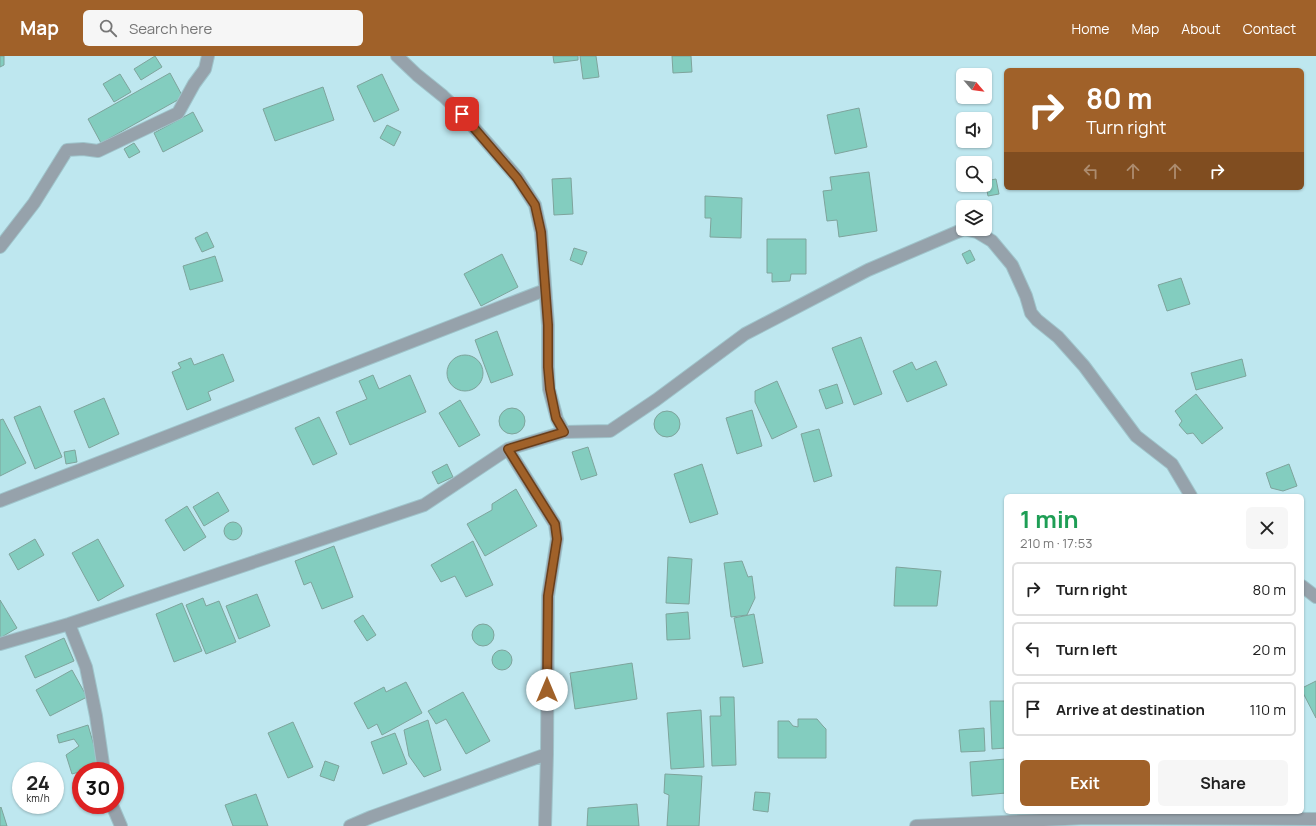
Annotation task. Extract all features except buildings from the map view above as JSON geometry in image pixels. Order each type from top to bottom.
[{"type":"street","points":[[0,247],[34,203],[67,150],[83,149],[98,151],[178,113],[194,84],[205,69],[208,56]]},
{"type":"street","points":[[397,56],[462,114],[517,178],[535,205],[541,232],[548,325],[548,367],[550,389],[556,418],[564,432]]},
{"type":"street","points":[[0,644],[70,624],[424,505],[508,449],[564,432],[610,431],[656,400],[745,334],[868,270],[964,230],[977,232],[992,241],[1012,265],[1026,296],[1031,313],[1037,320],[1058,337],[1084,366],[1136,436],[1172,464],[1190,494]]},
{"type":"street","points":[[0,501],[545,290]]},
{"type":"street","points":[[508,449],[555,524],[557,539],[548,596],[545,826]]},
{"type":"street","points":[[1304,588],[1316,597]]},
{"type":"street","points":[[70,624],[86,667],[96,716],[103,762]]},
{"type":"street","points":[[350,826],[547,754]]},
{"type":"street","points":[[116,814],[121,826]]},
{"type":"street","points":[[916,826],[1086,818],[1316,819]]},
{"type":"route","points":[[462,114],[517,178],[535,205],[541,232],[548,325],[548,367],[550,389],[556,418],[564,432],[543,437],[508,449],[555,524],[557,539],[548,596],[547,690]]}]
